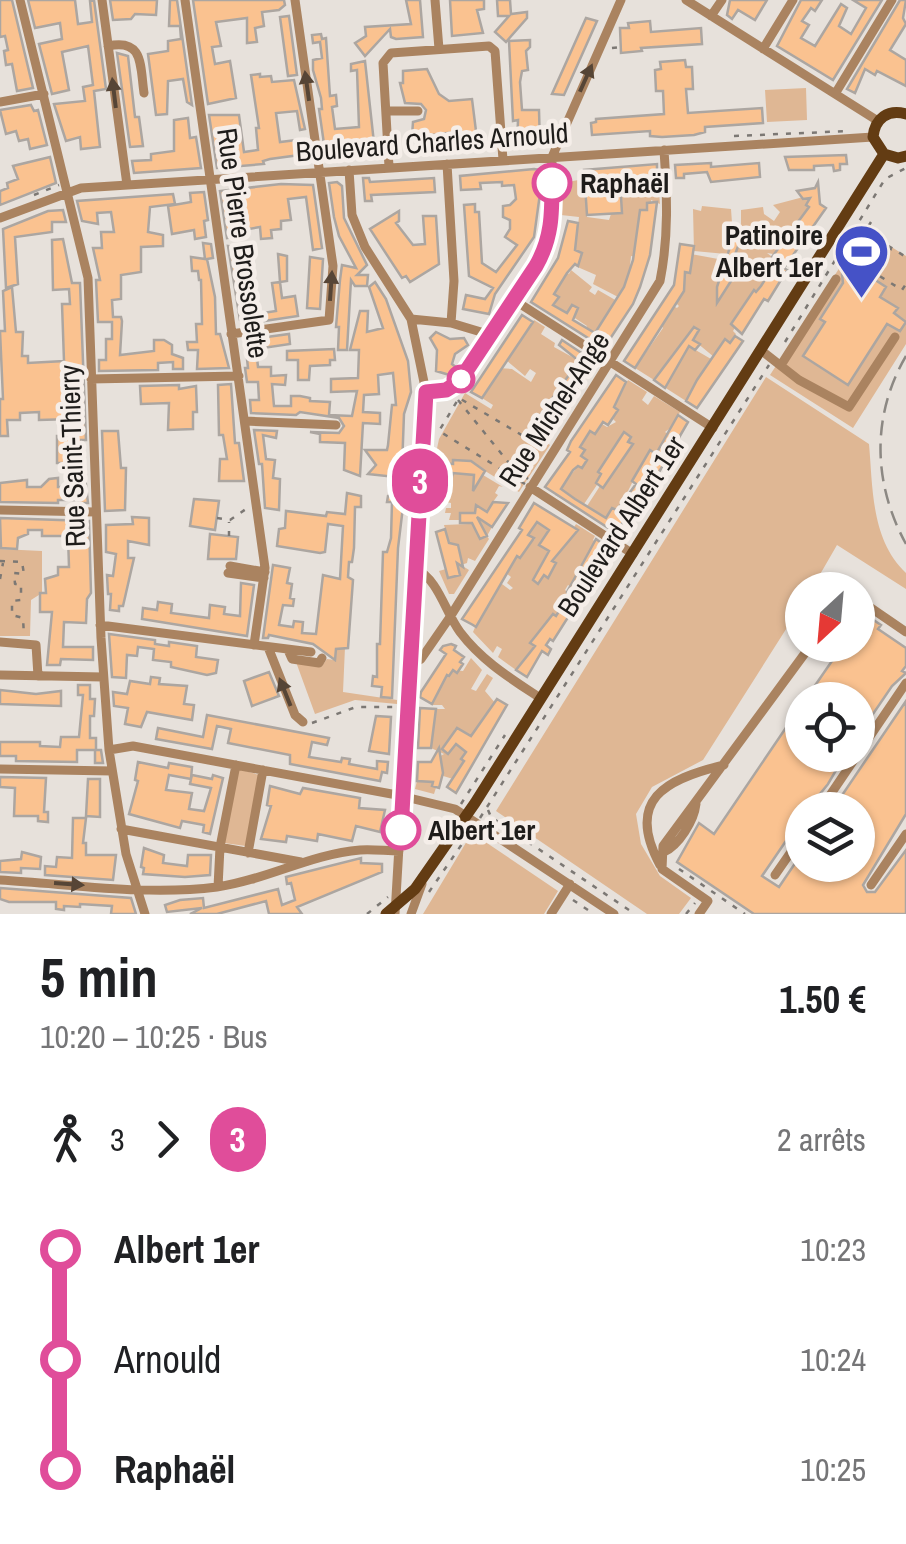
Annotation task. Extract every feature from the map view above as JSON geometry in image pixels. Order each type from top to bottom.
[{"type":"main road","points":[[906,114],[889,113],[878,121],[873,137],[884,154],[906,160]]},
{"type":"main road","name":"Boulevard Albert 1er","points":[[392,911],[425,876],[467,814],[884,154]]},
{"type":"street","name":"Rue Saint-Thierry","points":[[20,0],[88,278],[102,677],[122,829],[145,914]]},
{"type":"street","points":[[102,0],[127,185]]},
{"type":"street","name":"Rue Pierre Brossolette","points":[[185,0],[258,520],[269,557],[254,645]]},
{"type":"street","points":[[232,334],[329,320],[333,266],[295,0]]},
{"type":"street","points":[[436,0],[439,49]]},
{"type":"street","points":[[426,392],[446,390],[459,382],[542,256],[550,237],[552,157],[620,0]]},
{"type":"street","points":[[686,0],[878,121]]},
{"type":"street","points":[[711,16],[722,0]]},
{"type":"street","points":[[763,49],[793,0]]},
{"type":"street","points":[[834,94],[892,0]]},
{"type":"street","points":[[108,46],[130,45],[139,56],[144,93]]},
{"type":"street","points":[[389,164],[383,63],[391,53],[439,49],[489,46],[495,51],[493,94],[502,156]]},
{"type":"street","points":[[0,102],[44,94]]},
{"type":"street","points":[[386,111],[418,111]]},
{"type":"street","name":"Boulevard Charles Arnould","points":[[0,218],[67,192],[127,185],[320,176],[389,164],[447,164],[502,156],[552,157],[873,137]]},
{"type":"street","name":"Rue Michel-Ange","points":[[409,666],[421,659],[450,617],[660,280],[668,206],[664,150]]},
{"type":"street","points":[[447,164],[454,281],[451,323]]},
{"type":"street","points":[[349,170],[352,215],[364,246],[411,319],[426,392],[403,796],[392,911]]},
{"type":"street","points":[[777,362],[836,279]]},
{"type":"street","points":[[514,300],[714,428]]},
{"type":"street","points":[[411,319],[451,323],[491,335]]},
{"type":"street","points":[[762,351],[799,380],[848,407],[895,337]]},
{"type":"street","points":[[92,379],[238,376]]},
{"type":"street","points":[[245,422],[336,425]]},
{"type":"street","points":[[532,485],[633,554]]},
{"type":"street","points":[[242,492],[255,492]]},
{"type":"street","points":[[0,510],[96,512]]},
{"type":"street","points":[[258,520],[272,521]]},
{"type":"street","points":[[415,568],[430,579],[450,617],[490,665],[540,698]]},
{"type":"street","points":[[229,569],[264,575]]},
{"type":"street","points":[[875,611],[906,632]]},
{"type":"street","points":[[100,625],[268,647],[319,663],[322,658]]},
{"type":"street","points":[[0,642],[36,644],[38,676]]},
{"type":"street","points":[[268,647],[294,715],[303,722]]},
{"type":"street","points":[[290,654],[310,652]]},
{"type":"street","points":[[662,869],[664,852],[671,850],[695,816],[696,804],[799,662]]},
{"type":"street","points":[[0,676],[102,677]]},
{"type":"street","points":[[832,792],[906,683]]},
{"type":"street","points":[[109,750],[133,746],[236,764],[403,796],[467,814],[567,889],[614,914]]},
{"type":"street","points":[[218,886],[220,847],[236,764]]},
{"type":"street","points":[[700,914],[708,901],[662,869],[648,842],[648,808],[662,787],[686,774],[724,766]]},
{"type":"street","points":[[0,769],[112,772]]},
{"type":"street","points":[[248,852],[264,770]]},
{"type":"street","points":[[122,829],[302,863]]},
{"type":"street","points":[[871,885],[906,834]]},
{"type":"street","points":[[0,880],[138,888],[218,886],[361,850],[399,852]]},
{"type":"street","points":[[776,876],[785,862]]},
{"type":"street","points":[[411,914],[425,876]]},
{"type":"street","points":[[551,914],[567,889]]},
{"type":"path","points":[[542,723],[703,465],[777,362],[885,178],[906,160]]},
{"type":"path","points":[[871,222],[849,260],[902,290],[906,284]]},
{"type":"path","points":[[865,232],[906,257]]},
{"type":"path","points":[[877,274],[892,248]]},
{"type":"path","points":[[458,400],[552,453]]},
{"type":"path","points":[[458,400],[513,468],[532,485]]},
{"type":"path","points":[[458,400],[439,431],[532,485]]},
{"type":"path","points":[[217,518],[230,520],[256,505]]},
{"type":"path","points":[[229,536],[230,520]]},
{"type":"path","points":[[0,580],[1,561],[22,562],[24,574],[14,574],[15,584],[21,584],[22,600],[12,601],[12,615],[23,618],[25,643]]},
{"type":"path","points":[[303,722],[312,723],[356,707],[407,708]]},
{"type":"path","points":[[487,809],[491,817],[635,914]]},
{"type":"path","points":[[678,869],[745,914]]},
{"type":"path","points":[[567,889],[594,914]]},
{"type":"shaded area","points":[[806,88],[807,120],[767,122],[765,90]]},
{"type":"shaded area","points":[[642,175],[643,181],[658,179],[660,204],[651,200],[651,209],[642,211],[635,244],[637,257],[631,256],[628,288],[623,287],[620,298],[593,284],[596,275],[566,262],[580,258],[582,253],[575,250],[579,217],[561,215],[562,183],[584,179],[587,217],[609,220],[611,214],[622,213],[620,180]]},
{"type":"shaded area","points":[[811,195],[814,210],[798,234],[785,226],[781,232],[788,236],[773,254],[767,253],[779,262],[765,288],[760,286],[753,291],[743,307],[746,309],[730,343],[725,340],[714,357],[691,338],[687,345],[711,359],[706,366],[710,369],[700,375],[686,401],[661,385],[666,376],[659,372],[654,380],[635,368],[663,328],[661,324],[672,312],[671,305],[679,306],[674,301],[685,290],[682,287],[691,254],[729,261],[726,254],[694,251],[693,209],[731,209],[732,223],[741,224],[741,210],[763,207],[764,214],[774,221],[780,212],[773,205]]},
{"type":"shaded area","name":"Patinoire Albert 1er","points":[[864,230],[906,256],[906,344],[853,428],[770,375]]},
{"type":"shaded area","points":[[563,270],[569,274],[571,270],[592,287],[589,291],[595,295],[598,290],[617,301],[590,340],[582,335],[587,326],[558,307],[552,316],[541,309],[546,300],[558,297],[550,291]]},
{"type":"shaded area","points":[[534,320],[545,327],[541,334],[555,343],[554,347],[583,363],[567,386],[556,379],[554,383],[560,387],[538,417],[543,420],[541,424],[536,420],[531,428],[550,445],[519,492],[474,464],[480,479],[483,475],[503,487],[499,486],[495,493],[496,504],[487,512],[482,509],[492,527],[489,539],[475,561],[468,558],[461,565],[469,570],[454,594],[449,594],[439,571],[446,569],[448,578],[460,575],[444,525],[474,520],[449,520],[451,513],[445,513],[446,508],[451,508],[451,503],[446,502],[453,473],[450,464],[435,458],[439,439],[465,393],[491,409],[493,405],[482,398],[498,368],[512,369],[531,382],[536,373],[530,369],[525,376],[506,360]]},
{"type":"shaded area","points":[[766,377],[869,444],[880,530],[906,573],[906,589],[837,545],[821,572],[785,572],[785,631],[703,760],[652,787],[636,814],[641,844],[660,876],[691,898],[679,914],[647,914],[496,811]]},
{"type":"shaded area","points":[[628,380],[647,392],[642,400],[648,405],[654,396],[680,412],[665,432],[668,434],[656,454],[649,450],[651,455],[640,467],[643,469],[637,473],[618,511],[612,508],[613,514],[605,526],[595,520],[599,513],[587,506],[609,479],[603,476],[584,504],[570,495],[566,501],[555,495],[587,460],[581,456],[584,450],[580,447],[590,431],[595,434],[602,424],[607,427],[616,422],[613,419],[618,410],[614,407]]},
{"type":"shaded area","points":[[537,516],[570,534],[576,524],[595,536],[596,542],[590,556],[585,557],[574,589],[568,585],[565,590],[570,594],[531,643],[535,646],[516,670],[498,657],[502,649],[497,646],[493,653],[473,632],[489,595],[493,598],[496,594],[492,590],[498,581],[510,590],[513,588],[507,583],[511,577],[506,573],[517,556],[521,558],[530,540],[535,540],[526,533]]},
{"type":"shaded area","points":[[0,549],[42,551],[42,593],[31,600],[30,636],[0,636]]},
{"type":"shaded area","points":[[344,579],[348,580],[343,692],[397,700],[397,704],[355,700],[315,714],[296,662],[321,667],[327,659],[335,660]]},
{"type":"shaded area","points":[[471,658],[482,670],[471,689],[476,691],[487,674],[493,678],[485,691],[496,704],[471,736],[454,729],[469,754],[462,759],[453,779],[440,775],[434,794],[415,789],[417,781],[429,782],[430,762],[444,754],[431,748],[436,709],[445,709],[432,705],[436,691],[444,673],[449,676],[453,670],[463,671]]},
{"type":"shaded area","points":[[239,769],[259,775],[246,846],[224,843]]},
{"type":"shaded area","points":[[478,837],[558,891],[544,914],[423,914],[467,841]]},
{"type":"building","points":[[0,0],[12,0],[33,88],[17,91],[12,64],[6,65],[5,36],[0,37]]},
{"type":"building","points":[[28,0],[75,0],[78,24],[92,22],[90,1],[94,0],[106,89],[94,91],[100,147],[81,149],[80,137],[66,141],[54,104],[85,101],[83,87],[93,85],[88,46],[62,52],[69,90],[52,94],[39,44],[62,39],[60,23],[35,28]]},
{"type":"building","points":[[110,0],[157,0],[156,15],[135,14],[131,19],[113,20]]},
{"type":"building","points":[[170,0],[177,0],[192,105],[187,102],[183,79],[168,81],[167,114],[156,115],[148,54],[168,51],[168,41],[181,39],[180,26],[169,26]]},
{"type":"building","points":[[193,0],[284,0],[285,5],[279,10],[262,12],[264,26],[255,28],[257,42],[247,43],[247,18],[216,22],[221,46],[212,47],[215,64],[230,61],[236,98],[208,104]]},
{"type":"building","points":[[406,0],[420,0],[423,37],[396,39],[391,37],[390,29],[365,56],[355,43],[366,36],[365,27],[411,24]]},
{"type":"building","points":[[450,0],[484,0],[484,9],[477,10],[483,33],[452,36]]},
{"type":"building","points":[[497,0],[510,0],[511,14],[527,12],[527,18],[506,42],[495,32],[509,16],[498,16]]},
{"type":"building","points":[[730,0],[767,0],[755,20],[738,10],[732,19],[727,15]]},
{"type":"building","points":[[801,0],[822,0],[802,21],[809,25],[801,38],[815,46],[841,4],[847,8],[839,26],[851,34],[866,8],[853,0],[882,0],[833,80],[777,46]]},
{"type":"building","points":[[900,0],[906,0],[906,24],[890,50],[906,60],[906,86],[865,69],[855,93],[847,89]]},
{"type":"building","points":[[289,16],[297,75],[288,76],[280,17]]},
{"type":"building","points":[[586,18],[597,21],[564,95],[552,94]]},
{"type":"building","points":[[650,21],[651,32],[701,28],[702,44],[621,53],[620,28],[629,28],[628,23]]},
{"type":"building","points":[[321,34],[322,39],[326,38],[330,96],[336,95],[337,106],[332,107],[335,129],[359,127],[357,70],[351,71],[351,64],[365,61],[375,152],[338,155],[334,149],[325,151],[321,98],[313,70],[313,60],[322,58],[320,42],[313,43],[312,35]]},
{"type":"building","points":[[530,40],[526,51],[528,70],[522,71],[520,82],[522,110],[539,110],[540,145],[517,147],[518,120],[513,121],[509,41]]},
{"type":"building","points":[[117,53],[128,56],[135,117],[139,117],[143,146],[130,147]]},
{"type":"building","points":[[685,60],[686,67],[692,67],[693,89],[686,89],[688,113],[762,108],[763,123],[705,127],[705,132],[694,135],[650,136],[650,131],[592,135],[591,123],[596,119],[664,114],[663,91],[656,91],[655,70],[661,69],[660,62]]},
{"type":"building","points":[[427,69],[439,94],[449,101],[472,99],[476,131],[472,140],[458,141],[457,132],[431,135],[431,142],[417,143],[416,136],[412,136],[413,122],[424,119],[426,110],[421,104],[405,103],[400,83],[403,71]]},
{"type":"building","points":[[251,75],[271,76],[272,82],[294,80],[305,129],[300,130],[297,111],[276,113],[280,142],[304,139],[310,161],[301,161],[300,155],[270,159],[264,164],[217,168],[209,115],[239,115],[244,152],[258,150],[259,128]]},
{"type":"building","points":[[31,105],[34,111],[38,110],[47,145],[30,149],[28,139],[19,141],[16,131],[6,134],[0,110]]},
{"type":"building","points":[[188,118],[190,138],[196,137],[201,168],[134,173],[132,161],[151,160],[151,154],[174,151],[174,120]]},
{"type":"building","points":[[846,155],[847,164],[840,164],[840,170],[834,171],[833,165],[789,170],[785,157]]},
{"type":"building","points":[[50,157],[56,183],[0,205],[0,191],[18,179],[13,166]]},
{"type":"building","points":[[711,163],[711,167],[759,163],[760,177],[711,182],[707,172],[676,178],[675,165]]},
{"type":"building","points":[[657,164],[657,179],[620,181],[622,213],[587,215],[584,170]]},
{"type":"building","points":[[541,170],[542,179],[534,237],[495,294],[489,314],[463,309],[466,295],[485,299],[493,288],[469,276],[464,205],[475,204],[475,212],[479,212],[482,263],[496,272],[517,245],[505,237],[510,220],[503,217],[503,206],[516,199],[514,185],[502,186],[502,182],[480,183],[481,189],[461,190],[460,176]]},
{"type":"building","points":[[363,178],[370,182],[434,178],[435,192],[371,195],[372,201],[365,201]]},
{"type":"building","points":[[818,182],[820,204],[826,208],[784,268],[787,270],[768,301],[764,299],[742,334],[731,324],[754,290],[761,286],[777,261],[772,257],[809,207],[806,205],[810,198],[803,199],[797,191],[815,188]]},
{"type":"building","points":[[329,183],[342,186],[344,218],[367,265],[357,275],[368,275],[367,286],[355,286],[351,280],[347,350],[338,350],[340,280],[342,265],[356,268],[334,217]]},
{"type":"building","points":[[281,184],[313,185],[322,248],[313,250],[306,197],[288,199],[291,220],[281,221],[281,229],[271,230],[272,238],[261,239],[260,227],[227,238],[220,191]]},
{"type":"building","points":[[204,192],[206,237],[195,239],[194,230],[172,234],[168,206],[191,202],[190,193]]},
{"type":"building","points":[[173,194],[175,204],[150,207],[148,232],[163,235],[163,246],[141,247],[141,272],[121,275],[121,299],[112,300],[113,317],[121,317],[122,321],[120,355],[154,351],[154,340],[164,340],[172,345],[172,354],[183,358],[183,369],[173,369],[173,362],[158,363],[158,370],[99,371],[99,360],[106,360],[106,339],[112,339],[112,322],[98,322],[96,280],[100,280],[93,248],[102,248],[101,232],[114,232],[111,212],[97,213],[98,224],[82,221],[77,201]]},
{"type":"building","points":[[657,202],[650,255],[640,287],[604,348],[531,302],[558,258],[568,221],[578,223],[575,250],[582,253],[578,266],[575,264],[567,273],[554,294],[559,297],[553,305],[567,313],[572,305],[578,308],[573,320],[595,333],[624,287],[633,260],[640,210],[647,210],[647,203]]},
{"type":"building","points":[[63,210],[66,222],[52,222],[52,232],[15,237],[18,284],[6,288],[3,229],[48,211]]},
{"type":"building","points":[[399,211],[396,223],[413,245],[425,244],[423,216],[436,216],[439,264],[410,282],[406,276],[402,278],[370,229]]},
{"type":"building","points":[[733,238],[740,241],[733,260],[737,263],[717,303],[717,287]]},
{"type":"building","points":[[63,239],[72,283],[80,283],[86,440],[81,440],[88,503],[0,502],[0,483],[27,480],[27,487],[41,487],[49,479],[58,478],[58,487],[74,487],[74,471],[67,471],[67,463],[57,463],[57,436],[73,436],[73,419],[39,420],[39,412],[20,413],[20,420],[7,420],[8,436],[0,436],[3,291],[12,287],[16,332],[23,332],[22,356],[28,356],[28,363],[64,361],[62,304],[70,304],[69,289],[53,290],[52,240]]},
{"type":"building","points":[[203,243],[211,244],[213,258],[207,259],[215,297],[216,334],[220,334],[229,368],[197,369],[198,350],[188,350],[187,342],[197,342],[196,324],[202,324],[201,280],[198,271],[192,271],[191,257],[205,259]]},
{"type":"building","points":[[680,244],[694,246],[690,273],[685,272],[684,291],[635,368],[624,361],[674,285]]},
{"type":"building","points":[[228,246],[244,248],[245,255],[252,256],[252,311],[256,311],[257,319],[240,320]]},
{"type":"building","points":[[278,254],[287,256],[287,281],[280,282]]},
{"type":"building","points":[[310,257],[323,259],[320,309],[307,308]]},
{"type":"building","points":[[849,263],[886,287],[880,297],[898,308],[894,313],[906,322],[900,331],[887,324],[848,385],[803,356],[825,322],[820,319],[843,283],[842,274]]},
{"type":"building","points":[[280,282],[282,298],[295,296],[298,316],[264,321],[263,313],[276,311],[272,283]]},
{"type":"building","points":[[375,282],[386,299],[408,361],[411,392],[404,414],[402,468],[406,482],[398,548],[392,698],[381,697],[382,687],[372,686],[373,676],[377,677],[380,644],[383,552],[387,552],[391,538],[392,502],[387,502],[388,496],[395,496],[396,477],[368,474],[376,465],[365,450],[387,450],[392,405],[396,405],[393,373],[378,375],[379,394],[364,395],[363,412],[380,413],[380,424],[363,423],[360,476],[344,470],[345,443],[320,442],[320,434],[310,432],[339,433],[344,426],[339,418],[300,412],[251,413],[250,400],[259,400],[258,382],[247,382],[245,368],[245,340],[289,334],[290,344],[256,349],[258,367],[271,367],[271,376],[286,375],[285,385],[272,384],[274,406],[291,406],[291,396],[300,396],[330,402],[329,415],[352,416],[357,391],[331,392],[331,379],[358,378],[359,350],[350,350],[360,311],[368,311],[367,332],[383,328],[369,287]]},
{"type":"building","points":[[522,315],[533,322],[482,398],[471,392]]},
{"type":"building","points":[[694,327],[699,330],[693,340],[700,344],[695,350],[689,346],[665,388],[654,380]]},
{"type":"building","points":[[436,332],[450,339],[464,338],[468,345],[455,354],[452,364],[458,369],[453,376],[436,371],[437,350],[430,338]]},
{"type":"building","points":[[735,336],[743,341],[697,408],[686,401],[697,380],[725,339],[730,343]]},
{"type":"building","points":[[562,340],[595,362],[545,438],[531,428],[579,361],[559,345]]},
{"type":"building","points":[[334,349],[335,360],[330,360],[330,365],[310,366],[309,380],[298,380],[298,360],[287,360],[287,351]]},
{"type":"building","points":[[616,375],[626,382],[614,407],[618,410],[608,425],[603,422],[595,434],[590,431],[580,447],[585,450],[581,456],[587,460],[582,468],[573,470],[561,489],[575,499],[606,518],[636,484],[632,481],[650,450],[656,454],[678,415],[688,422],[651,486],[642,497],[639,495],[616,533],[545,487]]},
{"type":"building","points":[[231,384],[235,443],[239,443],[244,481],[219,481],[220,459],[227,459],[223,435],[219,435],[218,385]]},
{"type":"building","points":[[179,385],[179,389],[196,386],[193,429],[168,430],[169,403],[141,404],[140,386]]},
{"type":"building","points":[[254,430],[277,431],[276,438],[263,435],[266,459],[275,460],[273,478],[280,479],[279,510],[265,508],[262,464]]},
{"type":"building","points":[[102,431],[118,431],[121,468],[126,468],[125,510],[105,511]]},
{"type":"building","points":[[624,432],[633,444],[603,488],[596,483],[601,474],[598,472]]},
{"type":"building","points":[[453,460],[471,461],[485,471],[473,491],[474,475],[453,473],[446,501],[437,500],[440,463],[453,464]]},
{"type":"building","points":[[347,493],[361,496],[361,507],[355,507],[354,548],[349,562],[348,577],[353,580],[348,648],[336,649],[335,660],[313,644],[269,635],[263,638],[273,565],[290,568],[287,583],[292,584],[290,598],[294,599],[293,606],[283,605],[279,625],[293,627],[294,621],[303,622],[302,633],[316,634],[323,575],[340,579],[343,526],[328,524],[325,552],[320,553],[277,546],[279,529],[285,528],[286,511],[345,514]]},
{"type":"building","points":[[194,499],[219,501],[215,530],[190,526]]},
{"type":"building","points":[[493,502],[508,503],[492,527],[477,517],[487,536],[480,539],[472,523],[460,523],[460,513],[475,513],[476,505],[487,512]]},
{"type":"building","points":[[534,503],[578,530],[552,561],[556,563],[548,578],[544,575],[538,584],[533,580],[549,551],[539,545],[549,530],[537,522],[528,535],[534,538],[520,558],[517,556],[476,627],[462,619],[522,530],[519,528]]},
{"type":"building","points":[[132,517],[149,518],[149,545],[128,541],[128,558],[134,558],[123,606],[119,606],[119,611],[110,610],[107,575],[113,576],[116,554],[106,552],[106,525],[133,524]]},
{"type":"building","points":[[0,518],[89,521],[91,593],[86,623],[64,622],[63,647],[93,647],[93,660],[61,659],[60,665],[47,665],[52,612],[40,612],[40,593],[46,593],[45,579],[58,575],[58,567],[69,567],[68,536],[42,536],[42,530],[28,530],[28,534],[18,538],[17,549],[1,548]]},
{"type":"building","points":[[445,529],[449,543],[458,545],[463,567],[457,563],[460,575],[448,578],[436,532]]},
{"type":"building","points":[[210,534],[238,537],[236,559],[208,559]]},
{"type":"building","points":[[596,539],[607,547],[580,590],[584,592],[553,641],[550,639],[546,645],[551,649],[548,655],[542,651],[527,677],[516,670],[535,646],[530,643],[553,614],[556,616],[570,594],[567,592]]},
{"type":"building","points":[[241,583],[254,585],[247,636],[142,619],[143,608],[157,610],[158,602],[172,604],[171,613],[209,618],[210,605],[225,607],[224,614],[240,616]]},
{"type":"building","points":[[875,621],[881,625],[878,629],[906,648],[906,666],[902,671],[906,673],[875,711],[875,682],[817,682],[831,662],[875,662]]},
{"type":"building","points":[[109,634],[155,640],[155,644],[169,646],[169,642],[197,646],[196,657],[218,660],[216,673],[207,675],[171,667],[171,662],[153,660],[154,649],[138,647],[137,656],[127,655],[126,678],[112,677]]},
{"type":"building","points":[[451,644],[464,657],[460,662],[463,664],[457,673],[453,670],[447,675],[432,704],[420,697],[421,692],[446,654],[440,650]]},
{"type":"building","points":[[269,672],[279,696],[252,706],[244,681]]},
{"type":"building","points":[[151,677],[160,678],[159,684],[187,686],[184,704],[194,705],[192,720],[147,712],[141,727],[125,724],[128,708],[114,706],[113,692],[127,694],[130,681],[150,684]]},
{"type":"building","points":[[78,685],[90,685],[90,699],[95,699],[90,738],[96,738],[96,750],[101,750],[103,763],[95,763],[95,750],[77,750],[77,762],[16,761],[16,756],[0,756],[0,742],[40,742],[40,746],[60,747],[61,737],[79,737],[83,695],[78,695]]},
{"type":"building","points":[[0,690],[36,694],[61,691],[61,706],[0,704]]},
{"type":"building","points":[[497,699],[507,705],[456,793],[447,787],[466,752],[456,744],[448,754],[442,749],[457,728],[471,736]]},
{"type":"building","points":[[906,701],[906,814],[875,865],[875,792],[844,792],[858,772],[875,772],[875,747]]},
{"type":"building","points":[[420,708],[436,709],[431,748],[418,748]]},
{"type":"building","points":[[207,715],[329,738],[327,745],[312,742],[309,757],[341,762],[342,758],[350,759],[349,764],[377,769],[377,761],[388,762],[387,773],[382,772],[380,781],[290,764],[290,755],[228,743],[231,729],[217,726],[212,749],[156,739],[158,728],[203,737]]},
{"type":"building","points":[[376,716],[391,717],[389,754],[369,751]]},
{"type":"building","points":[[785,729],[785,772],[835,772],[822,792],[785,792],[785,842],[762,876],[779,887],[785,878],[785,882],[865,882],[867,892],[875,892],[906,850],[906,914],[754,914],[677,862],[699,823],[714,834]]},
{"type":"building","points":[[439,748],[443,773],[439,788],[432,786],[433,782],[417,781],[418,762],[431,762]]},
{"type":"building","points":[[138,762],[168,768],[169,763],[192,767],[191,779],[192,775],[223,778],[210,834],[203,832],[204,825],[182,821],[180,828],[129,814],[138,781]],"holes":[[[169,775],[191,779],[190,784],[211,788],[204,811],[189,809],[192,793],[166,790]]]},
{"type":"building","points":[[0,777],[46,778],[44,812],[48,812],[48,822],[38,821],[38,816],[14,816],[15,788],[0,787]]},
{"type":"building","points":[[88,779],[100,779],[100,817],[86,816]]},
{"type":"building","points":[[270,786],[300,794],[303,788],[360,798],[359,808],[385,810],[380,832],[356,826],[352,841],[318,834],[317,841],[287,836],[286,842],[261,839],[271,806],[267,805]]},
{"type":"building","points":[[73,818],[86,818],[86,855],[116,855],[113,880],[45,875],[45,866],[56,867],[57,857],[72,858]]},
{"type":"building","points":[[144,848],[164,855],[163,863],[187,866],[188,855],[211,855],[210,875],[143,874]]},
{"type":"building","points":[[22,852],[41,857],[40,869],[0,872],[0,861],[21,859]]},
{"type":"building","points":[[361,858],[361,863],[382,864],[382,872],[297,907],[302,914],[269,914],[266,901],[217,914],[190,914],[202,908],[167,912],[165,905],[203,898],[204,908],[278,889],[282,905],[295,900],[286,877]]},
{"type":"building","points":[[0,888],[131,898],[136,914],[111,914],[112,906],[80,904],[64,906],[64,910],[56,909],[56,902],[9,902],[0,899]]},
{"type":"railway","points":[[906,356],[887,402],[880,450],[887,498],[906,544]]},
{"type":"bus line","name":"3","points":[[401,830],[426,392],[446,390],[459,382],[536,266],[552,226],[552,183]]},
{"type":"place","name":"Raphaël","points":[[552,183]]},
{"type":"place","name":"Patinoire Albert 1er","points":[[862,300]]},
{"type":"place","name":"Albert 1er","points":[[401,830]]}]
